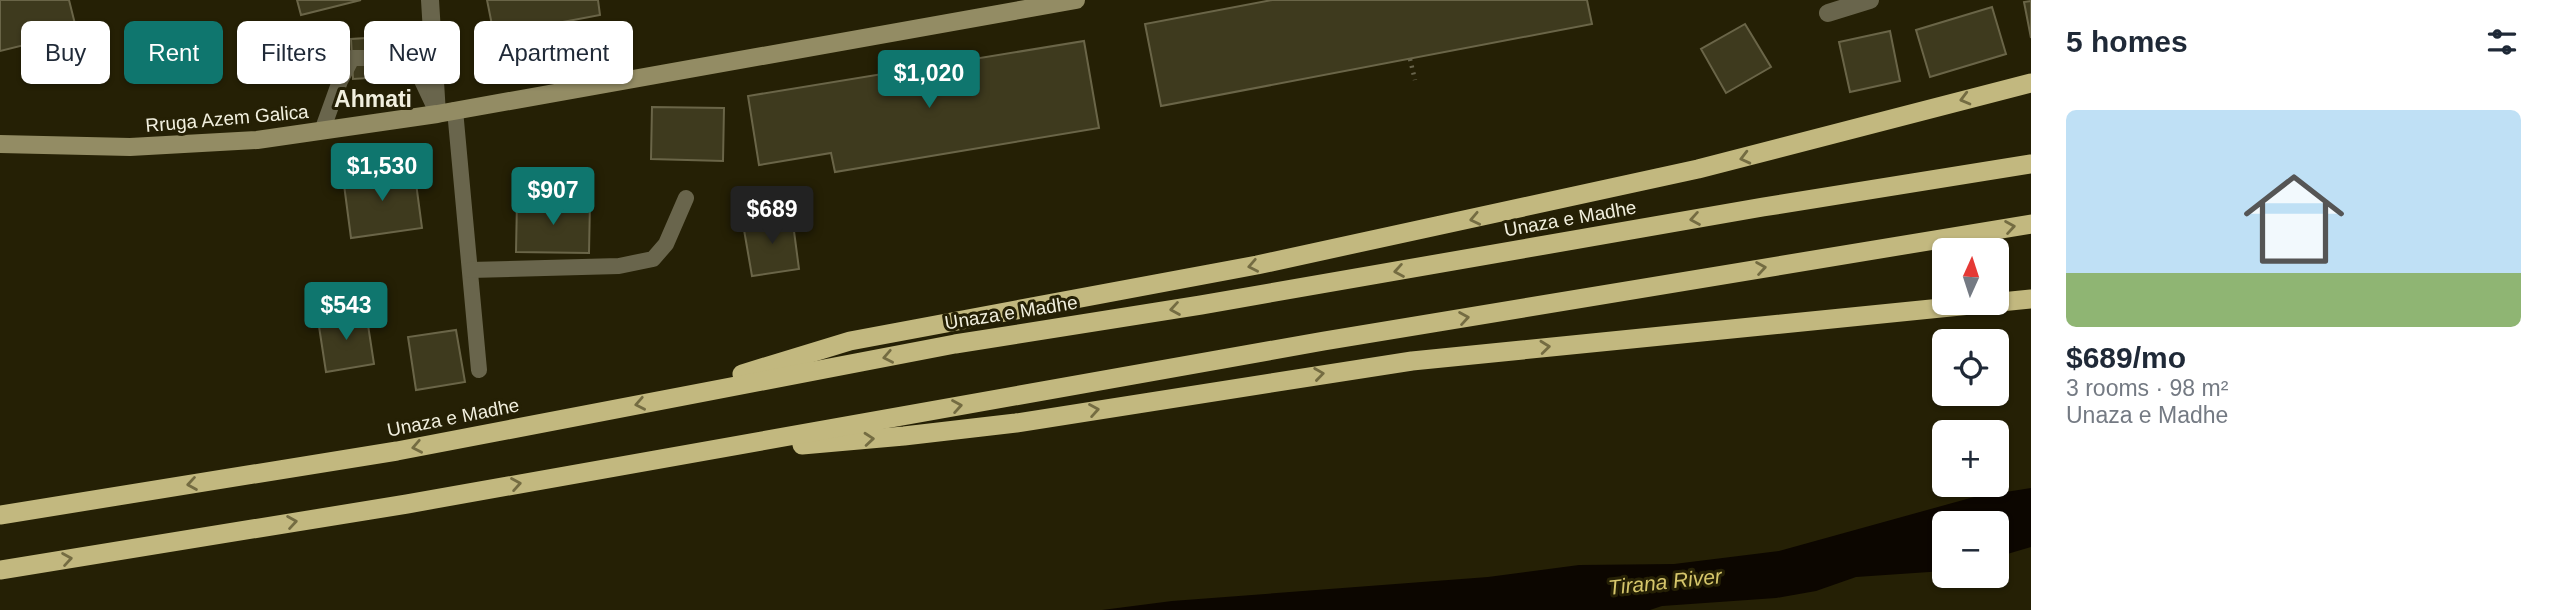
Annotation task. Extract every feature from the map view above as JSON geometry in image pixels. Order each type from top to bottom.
[{"type":"highway","points":[[667,399],[850,341],[1257,265],[1468,221],[1698,169],[2031,83]]},
{"type":"highway","name":"Unaza e Madhe","points":[[0,515],[397,451],[955,344],[1201,305],[2031,164]]},
{"type":"highway","points":[[0,569],[420,501],[1324,341],[2031,224]]},
{"type":"highway","points":[[679,455],[904,436],[1016,423],[1412,361],[2031,299]]},
{"type":"main road","name":"Rruga Azem Galica","points":[[0,144],[153,146],[257,140],[437,114],[1076,0]]},
{"type":"street","points":[[430,0],[437,114]]},
{"type":"street","points":[[1828,13],[1870,0]]},
{"type":"lane","points":[[322,131],[340,81],[352,58],[398,58],[418,72],[437,114]]},
{"type":"lane","points":[[456,110],[479,370]]},
{"type":"lane","points":[[470,270],[619,266],[653,259],[666,244],[686,198]]},
{"type":"path","points":[[1410,59],[1415,80]]},
{"type":"water","name":"Tirana River","points":[[2031,488],[2031,547],[2009,553],[2009,511],[1932,511],[1932,572],[1856,577],[1816,591],[1776,598],[1662,606],[1650,610],[1102,610],[1172,601],[1488,577],[1579,565],[1674,564],[1779,551],[1974,497],[2009,497],[2009,491]]},
{"type":"building","points":[[0,0],[69,0],[74,21],[21,21],[21,46],[0,51]]},
{"type":"building","points":[[297,0],[361,0],[301,15]]},
{"type":"building","points":[[487,0],[598,0],[600,15],[568,21],[491,21]]},
{"type":"building","points":[[1272,0],[1587,0],[1592,24],[1161,106],[1145,24]]},
{"type":"building","points":[[2031,1],[2031,38],[2024,2]]},
{"type":"building","points":[[1992,7],[2006,54],[1930,77],[1916,30]]},
{"type":"building","points":[[1745,24],[1771,67],[1726,93],[1701,49]]},
{"type":"building","points":[[1890,31],[1900,81],[1850,92],[1839,42]]},
{"type":"building","points":[[364,38],[364,78],[353,79],[351,39]]},
{"type":"building","points":[[1084,41],[1099,128],[835,172],[831,153],[759,165],[748,96]]},
{"type":"building","points":[[652,107],[724,108],[723,161],[651,159]]},
{"type":"building","points":[[414,168],[422,228],[351,238],[343,177]]},
{"type":"building","points":[[517,200],[590,201],[589,253],[516,252]]},
{"type":"building","points":[[792,216],[799,269],[752,276],[743,224]]},
{"type":"building","points":[[366,312],[374,364],[326,372],[318,320]]},
{"type":"building","points":[[456,330],[465,382],[416,390],[408,337]]},
{"type":"district","name":"Ahmati","points":[[373,99]]}]
